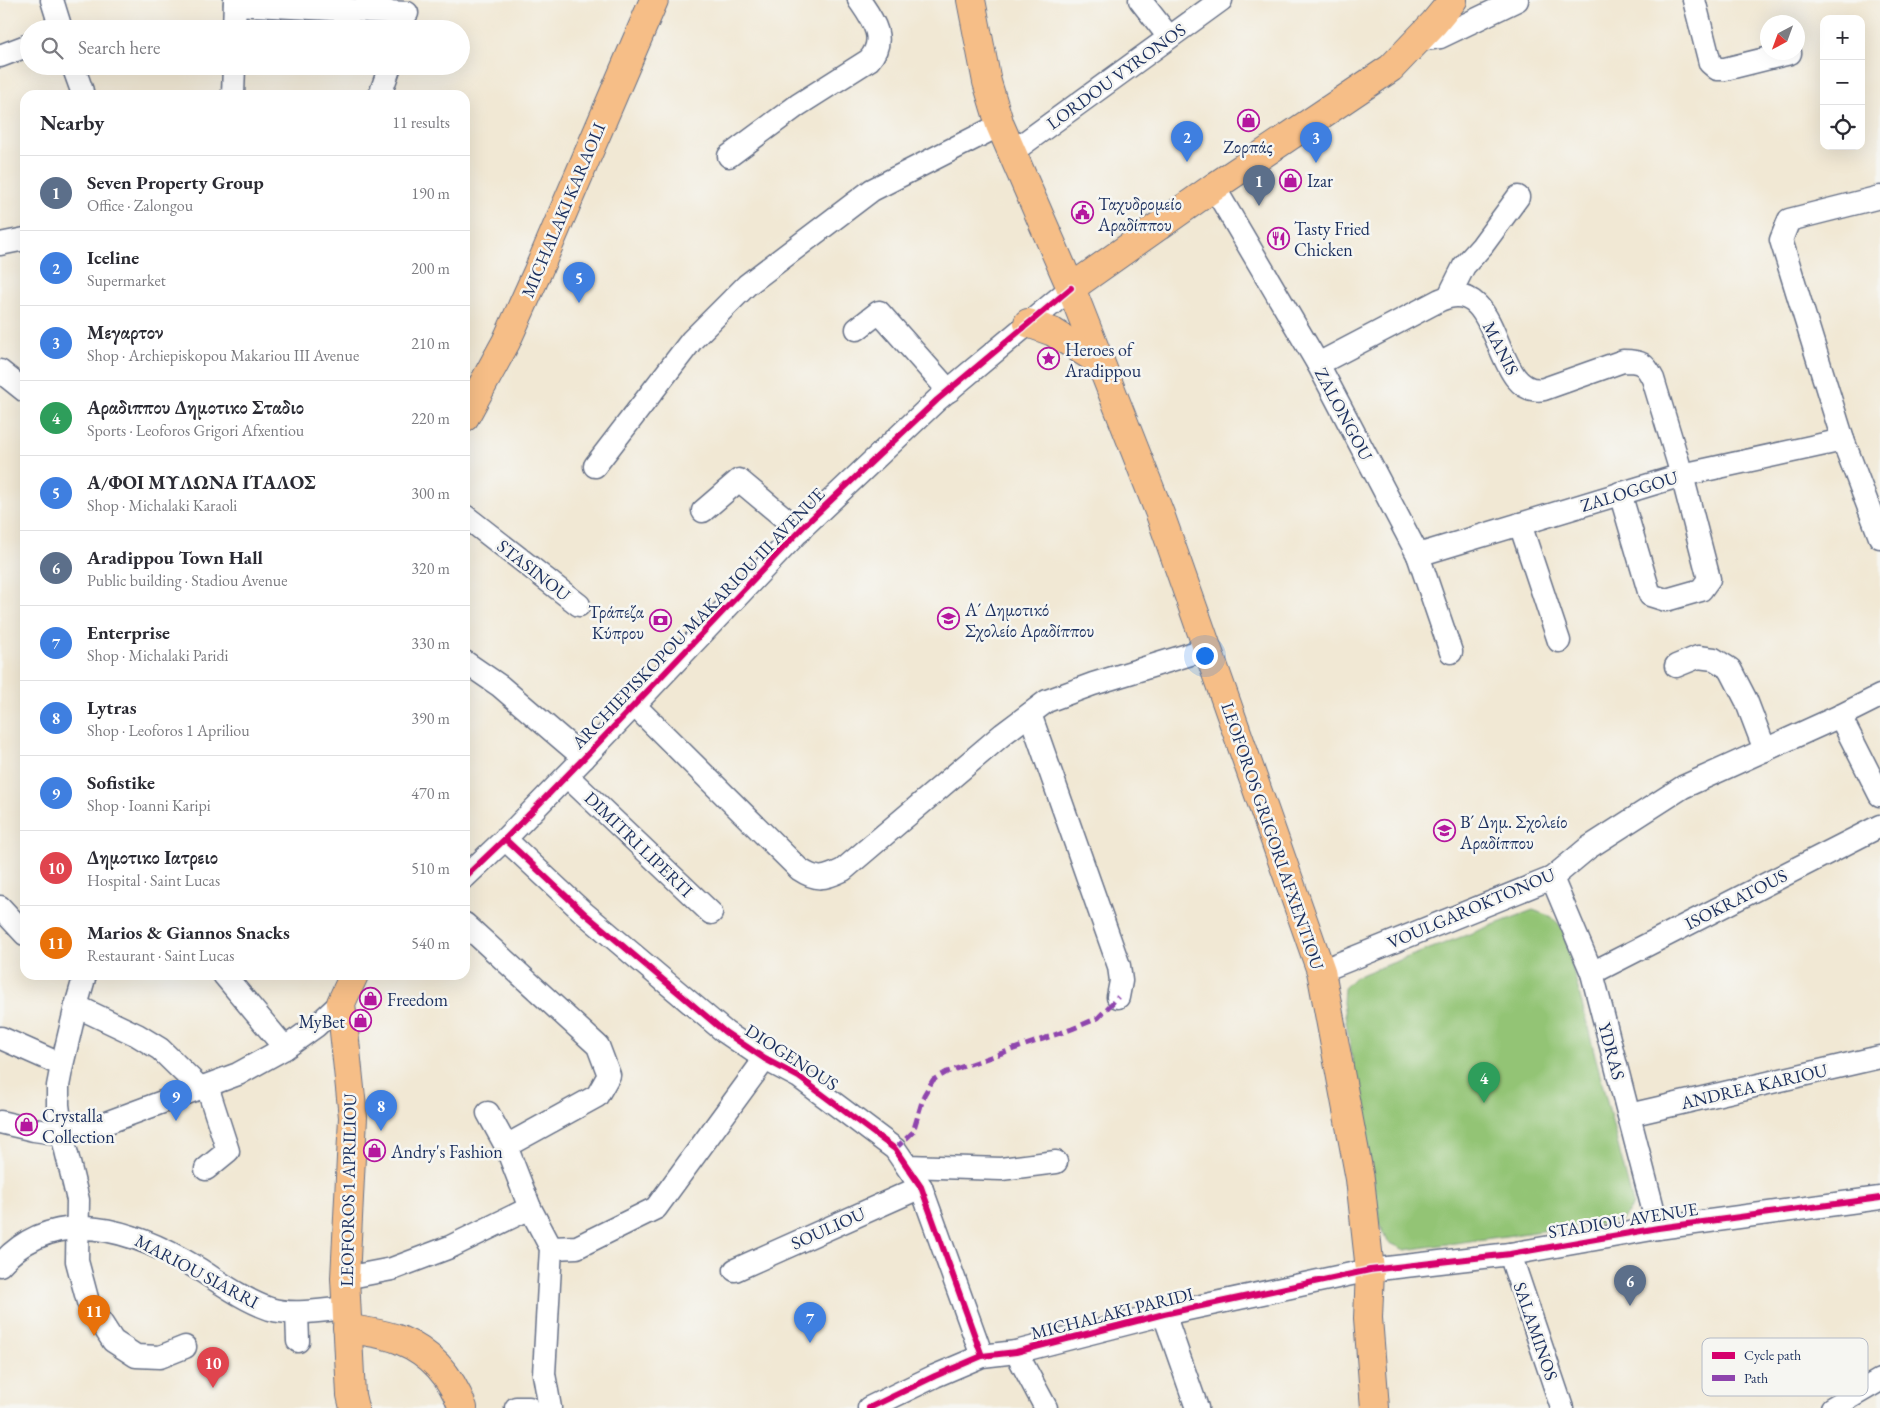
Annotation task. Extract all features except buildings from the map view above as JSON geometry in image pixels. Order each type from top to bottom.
[{"type":"main road","name":"MICHALAKI KARAOLI","points":[[470,407],[506,342],[654,0]]},
{"type":"main road","name":"LEOFOROS GRIGORI AFXENTIOU","points":[[971,0],[987,82],[1000,125],[1071,288],[1160,514],[1321,971],[1360,1179],[1370,1270],[1368,1318],[1374,1408]]},
{"type":"main road","name":"ARCHIEPISKOPOU MAKARIOU III AVENUE","points":[[1071,288],[1214,187],[1392,68],[1453,0]]},
{"type":"main road","points":[[1028,324],[1053,332],[1100,362]]},
{"type":"main road","name":"LEOFOROS 1 APRILIOU","points":[[352,980],[342,1003],[353,1116],[345,1278],[351,1395],[354,1408]]},
{"type":"main road","points":[[346,1318],[399,1340],[425,1354],[442,1369],[455,1388],[463,1408]]},
{"type":"street","points":[[52,0],[58,20]]},
{"type":"street","points":[[730,156],[798,105],[874,55],[878,41],[875,26],[859,0]]},
{"type":"street","points":[[1140,0],[1168,37]]},
{"type":"street","name":"LORDOU VYRONOS","points":[[1012,152],[1221,0]]},
{"type":"street","points":[[1417,40],[1440,37],[1517,0]]},
{"type":"street","points":[[1694,0],[1710,63],[1717,69],[1725,69],[1762,60]]},
{"type":"street","points":[[234,20],[235,2],[408,14]]},
{"type":"street","points":[[0,56],[20,48]]},
{"type":"street","points":[[76,75],[82,90]]},
{"type":"street","points":[[234,75],[234,90]]},
{"type":"street","points":[[382,90],[387,75]]},
{"type":"street","points":[[595,466],[692,340],[747,285],[872,190],[1000,125]]},
{"type":"street","name":"ZALONGOU","points":[[1214,187],[1318,364],[1418,555],[1451,652]]},
{"type":"street","points":[[1318,364],[1449,296],[1464,266],[1482,246],[1518,197]]},
{"type":"street","points":[[1880,197],[1789,220],[1781,240],[1843,440],[1880,537]]},
{"type":"street","points":[[0,244],[20,240]]},
{"type":"street","name":"ARCHIEPISKOPOU MAKARIOU III AVENUE","points":[[470,872],[567,776],[800,530],[949,390],[1071,288]]},
{"type":"street","name":"MANIS","points":[[1449,296],[1462,296],[1479,306],[1516,380],[1531,389],[1544,389],[1624,361],[1637,361],[1644,366],[1653,379],[1682,475],[1709,579],[1701,590],[1666,600],[1650,595],[1620,494]]},
{"type":"street","points":[[857,329],[879,312],[949,390]]},
{"type":"street","points":[[0,371],[20,388]]},
{"type":"street","name":"ZALOGGOU","points":[[1418,555],[1682,475],[1843,440]]},
{"type":"street","points":[[703,511],[739,480],[800,530]]},
{"type":"street","name":"STASINOU","points":[[470,520],[579,605]]},
{"type":"street","points":[[1520,524],[1559,641]]},
{"type":"street","points":[[634,706],[799,868],[810,876],[820,878],[829,877],[843,870],[991,744],[1047,701],[1094,684],[1207,649]]},
{"type":"street","points":[[1676,666],[1698,657],[1714,659],[1730,669],[1746,700],[1765,750]]},
{"type":"street","points":[[470,665],[500,686],[584,758]]},
{"type":"street","name":"VOULGAROKTONOU","points":[[1321,971],[1552,878],[1588,848],[1683,787],[1880,696]]},
{"type":"street","points":[[1030,714],[1118,966],[1121,981],[1118,997]]},
{"type":"street","points":[[1840,716],[1880,795]]},
{"type":"street","name":"DIMITRI LIPERTI","points":[[567,776],[711,913]]},
{"type":"street","name":"ISOKRATOUS","points":[[1592,973],[1880,826]]},
{"type":"street","name":"DIOGENOUS","points":[[505,839],[584,913],[725,1032],[765,1059],[799,1077],[895,1149],[921,1187],[982,1356]]},
{"type":"street","name":"YDRAS","points":[[1552,878],[1592,973],[1658,1228]]},
{"type":"street","points":[[0,907],[20,929]]},
{"type":"street","points":[[470,929],[598,1046],[609,1075],[597,1096],[506,1146]]},
{"type":"street","points":[[228,980],[285,1048]]},
{"type":"street","points":[[185,1347],[160,1357],[136,1356],[113,1341],[88,1302],[77,1261],[78,1200],[62,1134],[58,1105],[58,1086],[77,986],[138,1035],[160,1049],[203,1087],[228,1152],[206,1169]]},
{"type":"street","points":[[0,1122],[62,1134],[95,1127],[238,1074],[285,1048],[316,1026],[342,1003]]},
{"type":"street","points":[[1,1038],[62,1064]]},
{"type":"street","name":"ANDREA KARIOU","points":[[1629,1115],[1880,1057]]},
{"type":"street","points":[[551,1248],[577,1246],[656,1208],[765,1059]]},
{"type":"street","points":[[488,1113],[506,1146],[530,1208],[551,1248],[544,1374],[550,1408]]},
{"type":"street","points":[[907,1166],[1001,1169],[1056,1162]]},
{"type":"street","name":"SOULIOU","points":[[735,1270],[921,1187]]},
{"type":"street","name":"STADIOU AVENUE","points":[[1370,1270],[1510,1254],[1658,1228],[1880,1198]]},
{"type":"street","points":[[345,1278],[401,1266],[450,1247],[530,1208]]},
{"type":"street","name":"MARIOU SIARRI","points":[[0,1265],[27,1242],[52,1231],[78,1227],[105,1229],[130,1236],[196,1267],[241,1296],[271,1309],[346,1318]]},
{"type":"street","name":"SALAMINOS","points":[[1510,1254],[1562,1408]]},
{"type":"street","name":"MICHALAKI PARIDI","points":[[870,1408],[935,1376],[982,1356],[1016,1352],[1164,1314],[1370,1270]]},
{"type":"street","points":[[297,1312],[298,1341]]},
{"type":"street","points":[[1164,1314],[1197,1408]]},
{"type":"street","points":[[1016,1352],[1046,1408]]},
{"type":"street","points":[[1868,1387],[1880,1380]]},
{"type":"street","points":[[1832,1408],[1853,1396]]},
{"type":"street","points":[[516,1408],[529,1408]]},
{"type":"green space","points":[[1533,910],[1552,917],[1563,930],[1633,1204],[1630,1211],[1621,1220],[1405,1250],[1388,1242],[1380,1224],[1343,1003],[1344,988],[1355,977]]},
{"type":"marked path","points":[[895,1149],[913,1132],[924,1095],[933,1080],[947,1072],[1072,1029],[1098,1018],[1118,997]]},
{"type":"cycle path","points":[[470,872],[584,758],[805,525],[937,400],[1071,288]]},
{"type":"cycle path","points":[[505,839],[584,913],[725,1032],[765,1059],[799,1077],[895,1149],[921,1187],[982,1356]]},
{"type":"cycle path","points":[[869,1408],[982,1356],[1016,1352],[1164,1314],[1370,1270],[1510,1254],[1658,1228],[1880,1198]]},
{"type":"place","name":"Ζορπάς","points":[[1248,121]]},
{"type":"place","name":"Iceline","points":[[1187,162]]},
{"type":"place","name":"Μεγαρτον","points":[[1316,163]]},
{"type":"place","name":"Izar","points":[[1291,180]]},
{"type":"place","name":"Seven Property Group","points":[[1259,206]]},
{"type":"place","name":"Ταχυδρομείο Αραδίππου","points":[[1082,213]]},
{"type":"place","name":"Tasty Fried Chicken","points":[[1278,238]]},
{"type":"place","name":"Α/ΦΟΙ ΜΥΛΩΝΑ ΙΤΑΛΟΣ","points":[[579,303]]},
{"type":"place","name":"Heroes of Aradippou","points":[[1049,359]]},
{"type":"place","name":"Α´ Δημοτικό Σχολείο Αραδίππου","points":[[949,619]]},
{"type":"place","name":"Τράπεζα Κύπρου","points":[[660,621]]},
{"type":"place","name":"Β´ Δημ. Σχολείο Αραδίππου","points":[[1444,831]]},
{"type":"place","name":"Freedom","points":[[371,999]]},
{"type":"place","name":"MyBet","points":[[361,1021]]},
{"type":"place","name":"Αραδιππου Δημοτικο Σταδιο","points":[[1484,1103]]},
{"type":"place","name":"Sofistike","points":[[176,1121]]},
{"type":"place","name":"Crystalla Collection","points":[[26,1125]]},
{"type":"place","name":"Lytras","points":[[381,1131]]},
{"type":"place","name":"Andry's Fashion","points":[[375,1151]]},
{"type":"place","name":"Aradippou Town Hall","points":[[1630,1306]]},
{"type":"place","name":"Marios & Giannos Snacks","points":[[94,1336]]},
{"type":"place","name":"Enterprise","points":[[810,1343]]},
{"type":"place","name":"Δημοτικο Ιατρειο","points":[[213,1388]]}]
